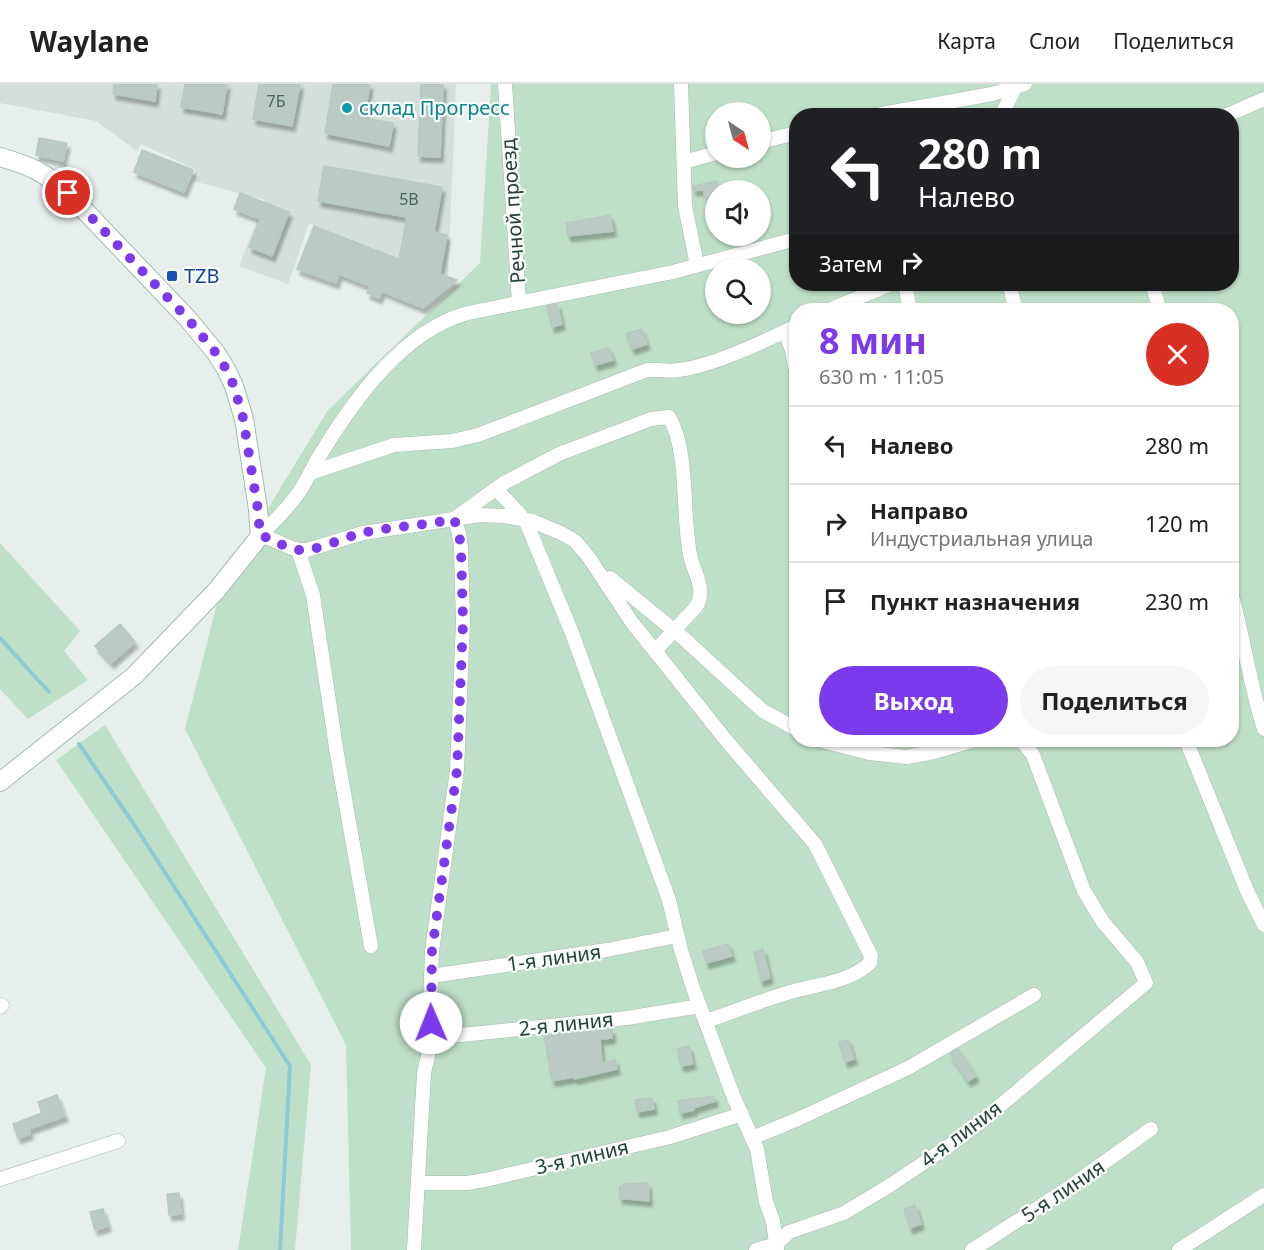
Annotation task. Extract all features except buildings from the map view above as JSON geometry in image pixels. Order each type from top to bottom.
[{"type":"main road","points":[[0,157],[30,166],[47,175],[68,193],[181,312],[216,353],[234,386],[243,418],[260,536],[216,591],[134,676],[0,783]]},
{"type":"street","name":"Речной проезд","points":[[505,84],[519,303]]},
{"type":"street","points":[[681,84],[685,206],[697,265]]},
{"type":"street","points":[[915,108],[992,94],[1019,85]]},
{"type":"street","points":[[1006,108],[1019,85]]},
{"type":"street","points":[[1239,110],[1264,99]]},
{"type":"street","points":[[771,139],[789,135]]},
{"type":"street","points":[[684,162],[705,156]]},
{"type":"street","points":[[260,536],[295,499],[320,454],[351,408],[385,369],[431,328],[454,317],[697,265],[789,241]]},
{"type":"street","points":[[846,303],[874,291]]},
{"type":"street","points":[[310,473],[394,445],[452,441],[478,435],[647,370],[668,371],[691,368],[732,354],[789,330]]},
{"type":"street","points":[[454,519],[523,472],[576,446],[651,419],[669,417],[677,439],[682,464],[686,540],[702,591],[696,607],[655,651]]},
{"type":"street","points":[[496,489],[523,519],[534,538],[572,633],[669,900],[677,936],[700,1006],[734,1098],[757,1149],[777,1247]]},
{"type":"street","points":[[260,536],[270,537],[278,543],[298,550],[307,550],[363,533],[494,515],[523,519],[561,532],[575,541],[620,587],[674,631],[763,711],[789,725]]},
{"type":"street","points":[[414,1250],[424,1073],[432,1038],[432,951],[457,770],[463,622],[461,548],[454,519]]},
{"type":"street","points":[[298,550],[313,595],[337,754],[371,946]]},
{"type":"street","points":[[588,556],[633,624],[725,739],[815,844],[871,956],[870,963],[865,968],[847,976],[787,993],[706,1021]]},
{"type":"street","points":[[1239,621],[1264,729]]},
{"type":"street","points":[[846,747],[869,753],[906,757],[951,747]]},
{"type":"street","name":"4-я линия","points":[[756,1250],[777,1247],[789,1232],[844,1213],[950,1145],[1146,983],[1137,962],[1103,922],[1084,891],[1033,755],[1027,747]]},
{"type":"street","points":[[1189,747],[1248,893],[1264,925]]},
{"type":"street","name":"1-я линия","points":[[431,976],[607,950],[677,936]]},
{"type":"street","points":[[752,1138],[908,1068],[1034,995]]},
{"type":"street","name":"2-я линия","points":[[432,1038],[627,1018],[700,1006]]},
{"type":"street","name":"3-я линия","points":[[419,1183],[467,1183],[485,1180],[670,1137],[742,1114]]},
{"type":"street","name":"5-я линия","points":[[972,1250],[1067,1189],[1151,1129]]},
{"type":"street","points":[[0,1179],[118,1141]]},
{"type":"street","points":[[1179,1250],[1264,1195]]},
{"type":"shaded area","points":[[0,84],[456,84],[448,277],[309,223],[288,284],[239,266],[265,200],[193,181],[195,169],[141,144],[137,151],[96,121],[0,103]]},
{"type":"green space","points":[[491,84],[1264,84],[1264,1250],[351,1250],[346,1045],[185,729],[222,584],[328,410],[480,263]]},
{"type":"green space","points":[[0,543],[80,631],[64,651],[88,680],[28,719],[0,689]]},
{"type":"green space","points":[[105,725],[311,1065],[295,1250],[238,1250],[266,1068],[56,760]]},
{"type":"waterway","points":[[0,638],[49,692]]},
{"type":"waterway","points":[[79,744],[133,823],[290,1066],[280,1250]]},
{"type":"place","name":"склад Прогресс","points":[[347,108]]},
{"type":"place","name":"TZB","points":[[172,276]]},
{"type":"route","points":[[68,193],[188,319],[226,369],[234,386],[243,418],[260,536],[270,537],[278,543],[298,550],[307,550],[363,533],[413,524],[454,519],[457,525],[461,548],[463,622],[457,770],[432,951],[431,1023]]}]
